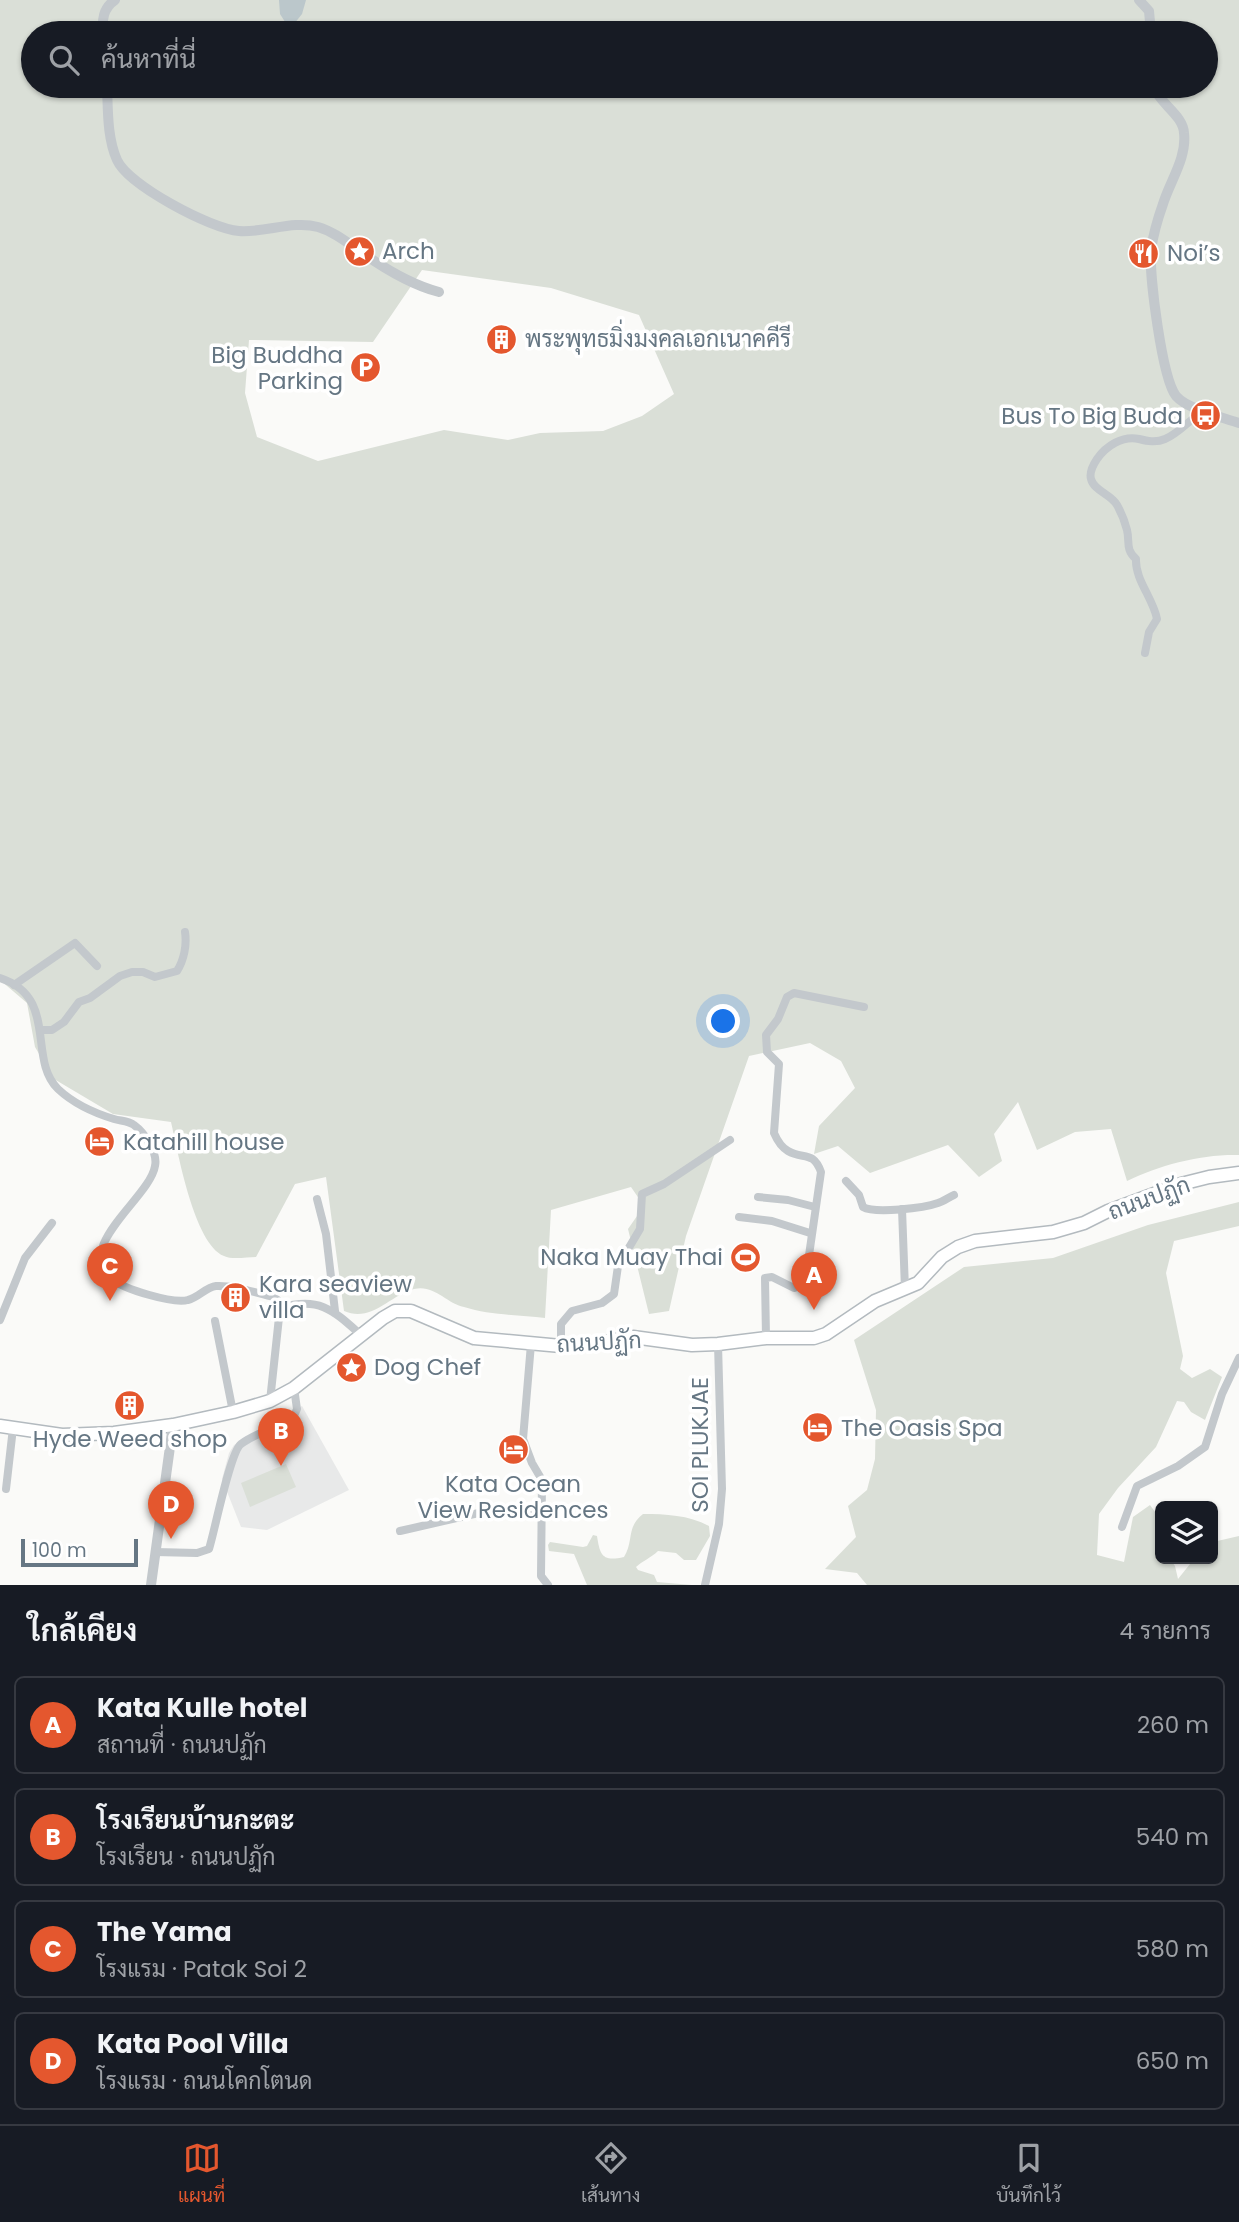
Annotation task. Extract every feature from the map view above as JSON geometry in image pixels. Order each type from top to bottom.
[{"type":"main road","name":"ถนนปฏัก","points":[[6,1427],[62,1435],[114,1433],[173,1425],[270,1401],[294,1388],[395,1311],[411,1311],[474,1338],[561,1346],[587,1345],[633,1337],[692,1345],[766,1338],[814,1338],[826,1334],[875,1301],[918,1283],[942,1257],[958,1247],[975,1241],[1053,1232],[1084,1223],[1108,1211],[1181,1184],[1209,1177],[1239,1174]]},
{"type":"street","points":[[103,21],[108,4],[115,0]]},
{"type":"street","points":[[1139,0],[1149,11],[1150,21]]},
{"type":"street","points":[[108,98],[113,150],[118,163],[162,200],[234,231],[254,232],[301,225],[322,228],[381,266],[422,288],[439,292]]},
{"type":"street","points":[[1160,98],[1179,118],[1185,132],[1182,156],[1163,204],[1151,251],[1161,348],[1168,380],[1176,396],[1185,404],[1239,424]]},
{"type":"street","points":[[1145,653],[1149,632],[1157,619],[1154,607],[1137,571],[1136,559],[1126,544],[1127,530],[1118,507],[1112,497],[1091,482],[1092,467],[1103,451],[1113,444],[1124,439],[1137,438],[1147,442],[1164,440],[1205,411]]},
{"type":"street","points":[[40,1030],[51,1030],[64,1022],[79,1002],[90,998],[120,976],[143,972],[155,977],[177,971],[183,962],[186,932]]},
{"type":"street","points":[[14,985],[75,943],[97,966]]},
{"type":"street","points":[[0,978],[14,985],[34,1004],[47,1069],[54,1085],[70,1100],[113,1119],[132,1124],[141,1132],[154,1152],[156,1165],[151,1178],[108,1235],[101,1251],[101,1267],[112,1280],[157,1297],[187,1301],[214,1286],[274,1297],[280,1302],[280,1308],[270,1401]]},
{"type":"street","points":[[766,1338],[765,1278],[772,1277],[794,1288],[805,1283],[810,1233],[821,1172],[817,1162],[810,1157],[788,1152],[778,1142],[774,1133],[779,1063],[767,1052],[766,1035],[778,1019],[787,997],[794,993],[864,1007]]},
{"type":"street","points":[[561,1346],[561,1324],[572,1311],[602,1303],[614,1294],[618,1266],[640,1229],[642,1194],[664,1184],[730,1140]]},
{"type":"street","points":[[846,1181],[859,1195],[863,1207],[869,1210],[902,1209],[938,1203],[954,1195]]},
{"type":"street","points":[[758,1197],[788,1200],[815,1207]]},
{"type":"street","points":[[317,1199],[326,1234],[335,1311]]},
{"type":"street","points":[[902,1209],[905,1289]]},
{"type":"street","points":[[739,1217],[772,1221],[810,1233]]},
{"type":"street","points":[[0,1320],[25,1258],[51,1223]]},
{"type":"street","points":[[280,1308],[299,1302],[323,1306],[335,1311],[361,1335]]},
{"type":"street","points":[[215,1321],[233,1412]]},
{"type":"street","points":[[531,1344],[523,1439],[542,1480],[541,1576],[548,1585]]},
{"type":"street","name":"SOI PLUKJAE","points":[[705,1585],[719,1524],[722,1489],[718,1344]]},
{"type":"street","points":[[1122,1527],[1138,1486],[1178,1466],[1205,1447],[1222,1394],[1239,1359]]},
{"type":"street","points":[[155,1552],[197,1553],[209,1549],[232,1457],[239,1445],[294,1416],[297,1409],[294,1388]]},
{"type":"street","points":[[151,1585],[173,1425]]},
{"type":"street","points":[[6,1427],[6,1489]]},
{"type":"street","points":[[400,1531],[483,1513],[541,1516]]},
{"type":"shaded area","points":[[0,0],[1239,0],[1239,1155],[1210,1156],[1181,1162],[1127,1181],[1111,1129],[1075,1132],[1037,1150],[1018,1102],[994,1134],[1002,1161],[979,1177],[948,1145],[870,1173],[838,1146],[814,1154],[819,1126],[855,1088],[841,1061],[810,1043],[749,1056],[686,1236],[669,1311],[649,1314],[628,1229],[644,1206],[631,1187],[551,1210],[545,1318],[474,1310],[458,1305],[434,1291],[421,1288],[405,1292],[371,1311],[354,1314],[344,1311],[326,1177],[295,1184],[256,1257],[224,1256],[213,1248],[196,1216],[171,1122],[113,1114],[54,1079],[35,1047],[27,1003],[0,980]],"holes":[[[422,270],[551,288],[639,315],[674,394],[642,416],[603,431],[540,433],[508,440],[444,430],[318,461],[257,437],[245,393],[249,340],[373,342]]]},
{"type":"shaded area","points":[[279,0],[306,0],[302,14],[296,21],[284,21],[280,14]]},
{"type":"shaded area","points":[[1239,1202],[1239,1226],[1174,1241],[1166,1273],[1183,1356],[1180,1369],[1192,1378],[1210,1369],[1222,1377],[1205,1420],[1191,1412],[1184,1402],[1177,1401],[1156,1447],[1118,1488],[1099,1514],[1097,1555],[1124,1562],[1133,1517],[1150,1505],[1155,1512],[1155,1564],[1174,1564],[1178,1579],[1190,1564],[1218,1564],[1218,1541],[1239,1536],[1239,1585],[867,1585],[857,1573],[825,1569],[856,1537],[848,1506],[867,1490],[875,1459],[876,1410],[854,1340],[964,1267],[1053,1258],[1148,1225]]},
{"type":"shaded area","points":[[302,1406],[349,1490],[267,1530],[241,1527],[222,1479],[229,1453],[234,1445]]},
{"type":"shaded area","points":[[286,1464],[296,1487],[250,1507],[241,1483]]},
{"type":"shaded area","points":[[643,1514],[677,1516],[709,1526],[710,1536],[696,1560],[684,1560],[676,1553],[658,1551],[636,1567],[654,1575],[657,1582],[692,1585],[587,1585],[574,1554],[549,1551],[550,1542],[587,1546],[593,1535],[597,1536],[599,1548],[607,1558],[624,1557],[634,1524]]},
{"type":"place","name":"Arch","points":[[359,251]]},
{"type":"place","name":"Noi’s","points":[[1144,253]]},
{"type":"place","name":"พระพุทธมิ่งมงคลเอกเนาคคีรี","points":[[502,339]]},
{"type":"place","name":"Big Buddha Parking","points":[[366,368]]},
{"type":"place","name":"Bus To Big Buda","points":[[1206,416]]},
{"type":"place","name":"Katahill house","points":[[100,1142]]},
{"type":"place","name":"Naka Muay Thai","points":[[746,1257]]},
{"type":"place","name":"Kara seaview villa","points":[[236,1297]]},
{"type":"place","name":"The Yama","points":[[110,1301]]},
{"type":"place","name":"Kata Kulle hotel","points":[[814,1310]]},
{"type":"place","name":"Dog Chef","points":[[351,1367]]},
{"type":"place","name":"Hyde Weed shop","points":[[130,1405]]},
{"type":"place","name":"The Oasis Spa","points":[[818,1428]]},
{"type":"place","name":"Kata Ocean View Residences","points":[[513,1450]]},
{"type":"place","name":"โรงเรียนบ้านกะตะ","points":[[281,1466]]},
{"type":"place","name":"Kata Pool Villa","points":[[171,1539]]}]
